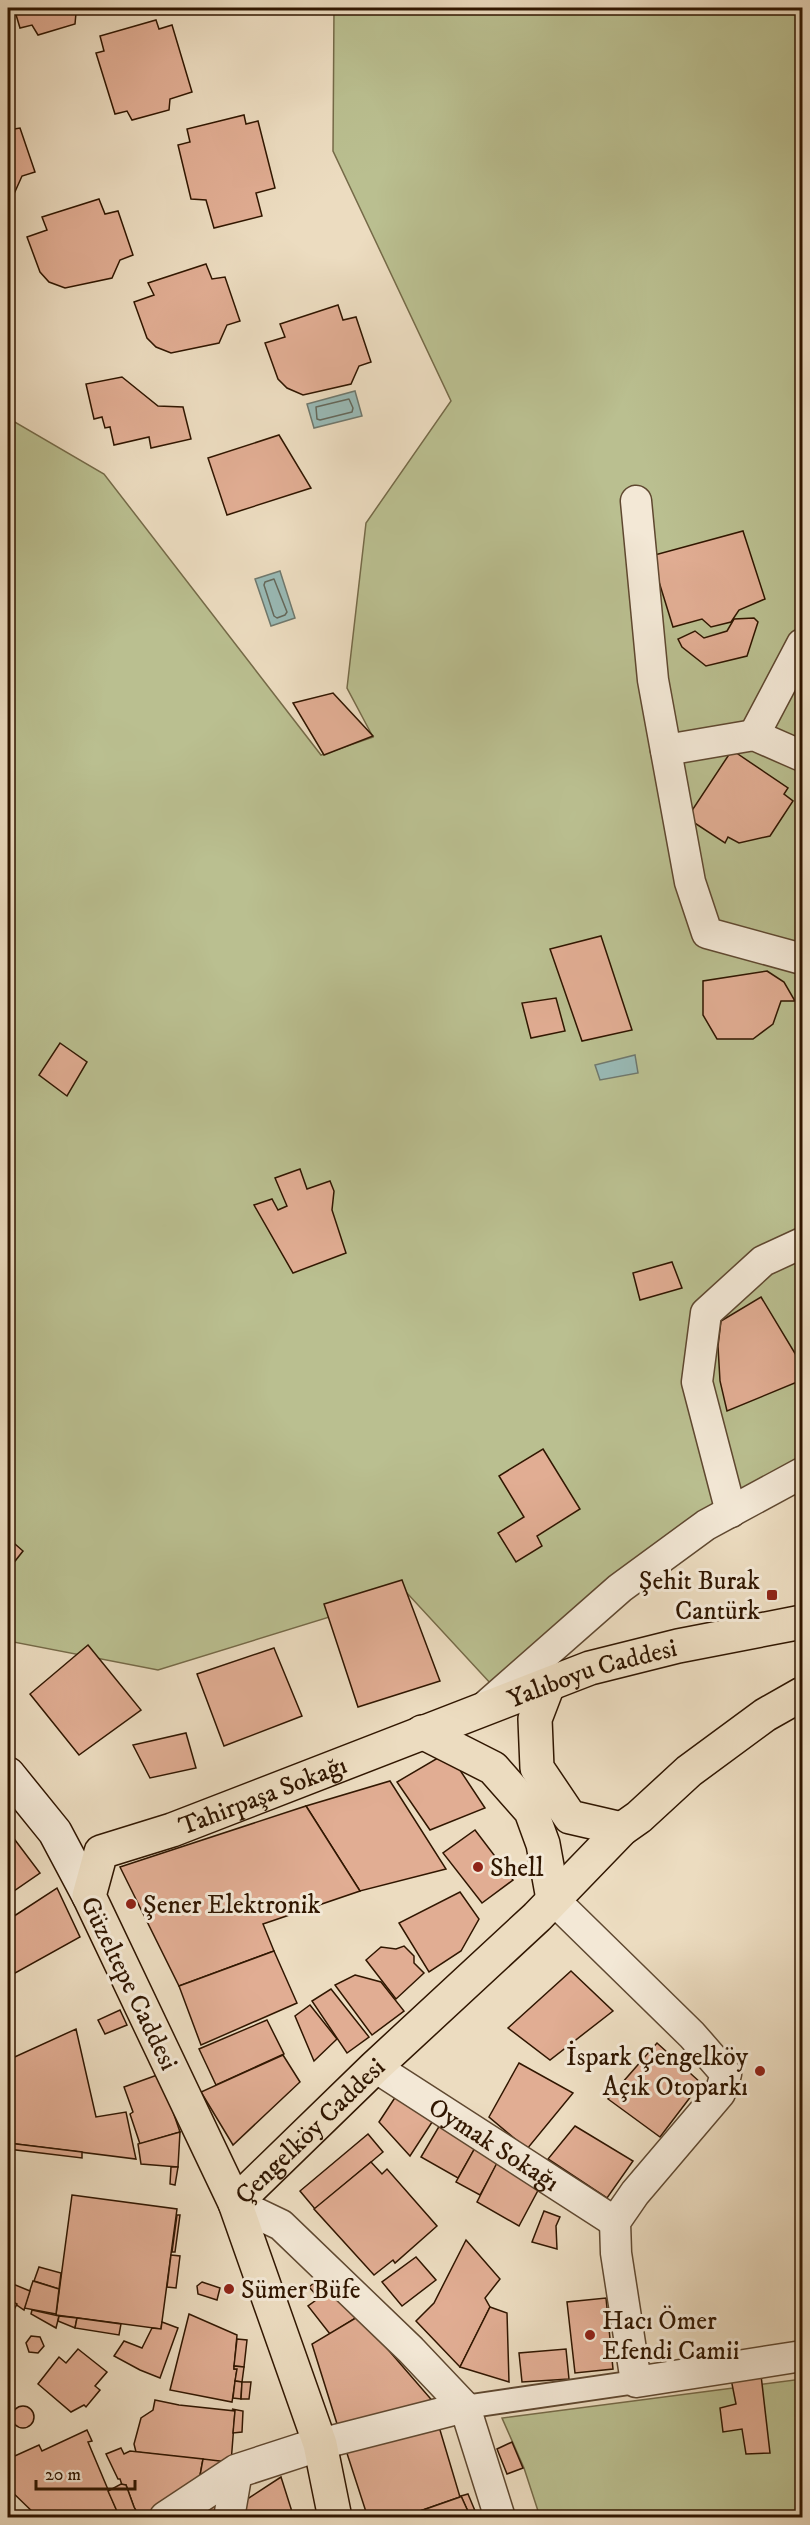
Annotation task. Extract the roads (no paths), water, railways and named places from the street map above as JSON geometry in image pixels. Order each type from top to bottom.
[{"type":"main road","name":"Yalıboyu Caddesi","points":[[422,1732],[590,1668],[802,1622]]},
{"type":"main road","points":[[548,1685],[535,1719],[537,1768],[570,1818],[621,1829],[639,1817],[688,1771],[765,1715],[802,1694]]},
{"type":"main road","points":[[422,1732],[493,1768],[531,1811],[543,1844],[553,1899]]},
{"type":"main road","name":"Tahirpaşa Sokağı","points":[[101,1852],[172,1830],[422,1732]]},
{"type":"main road","name":"Güzeltepe Caddesi","points":[[8,1774],[55,1832],[89,1896],[235,2203]]},
{"type":"main road","name":"Çengelköy Caddesi","points":[[335,2517],[320,2444],[235,2203],[375,2067],[537,1917],[621,1829]]},
{"type":"main road","points":[[55,1832],[101,1852],[89,1896]]},
{"type":"main road","points":[[166,2517],[237,2471],[320,2444]]},
{"type":"street","points":[[636,501],[653,680],[690,882],[707,933],[802,959]]},
{"type":"street","points":[[754,735],[802,644]]},
{"type":"street","points":[[666,750],[754,735],[802,756]]},
{"type":"street","points":[[731,1512],[697,1382],[706,1313],[763,1262],[802,1243]]},
{"type":"street","points":[[483,1709],[620,1588],[706,1525],[802,1473]]},
{"type":"street","points":[[553,1899],[692,2035],[726,2074],[720,2093],[635,2193],[615,2222],[616,2253],[636,2382]]},
{"type":"street","name":"Oymak Sokağı","points":[[375,2067],[615,2222]]},
{"type":"street","points":[[235,2203],[281,2225],[411,2349],[465,2408],[500,2517]]},
{"type":"street","points":[[320,2444],[465,2408],[802,2355]]},
{"type":"street","points":[[229,2517],[237,2471]]},
{"type":"water","points":[[355,391],[362,416],[314,428],[307,404]]},
{"type":"water","points":[[280,571],[295,618],[271,626],[255,579]]},
{"type":"water","points":[[635,1055],[638,1073],[600,1080],[595,1065]]},
{"type":"place","name":"Şehit Burak Cantürk","points":[[772,1595]]},
{"type":"place","name":"Shell","points":[[478,1867]]},
{"type":"place","name":"Şener Elektronik","points":[[131,1904]]},
{"type":"place","name":"İspark Çengelköy Açık Otoparkı","points":[[760,2071]]},
{"type":"place","name":"Sümer Büfe","points":[[229,2289]]},
{"type":"place","name":"Hacı Ömer Efendi Camii","points":[[590,2335]]}]
